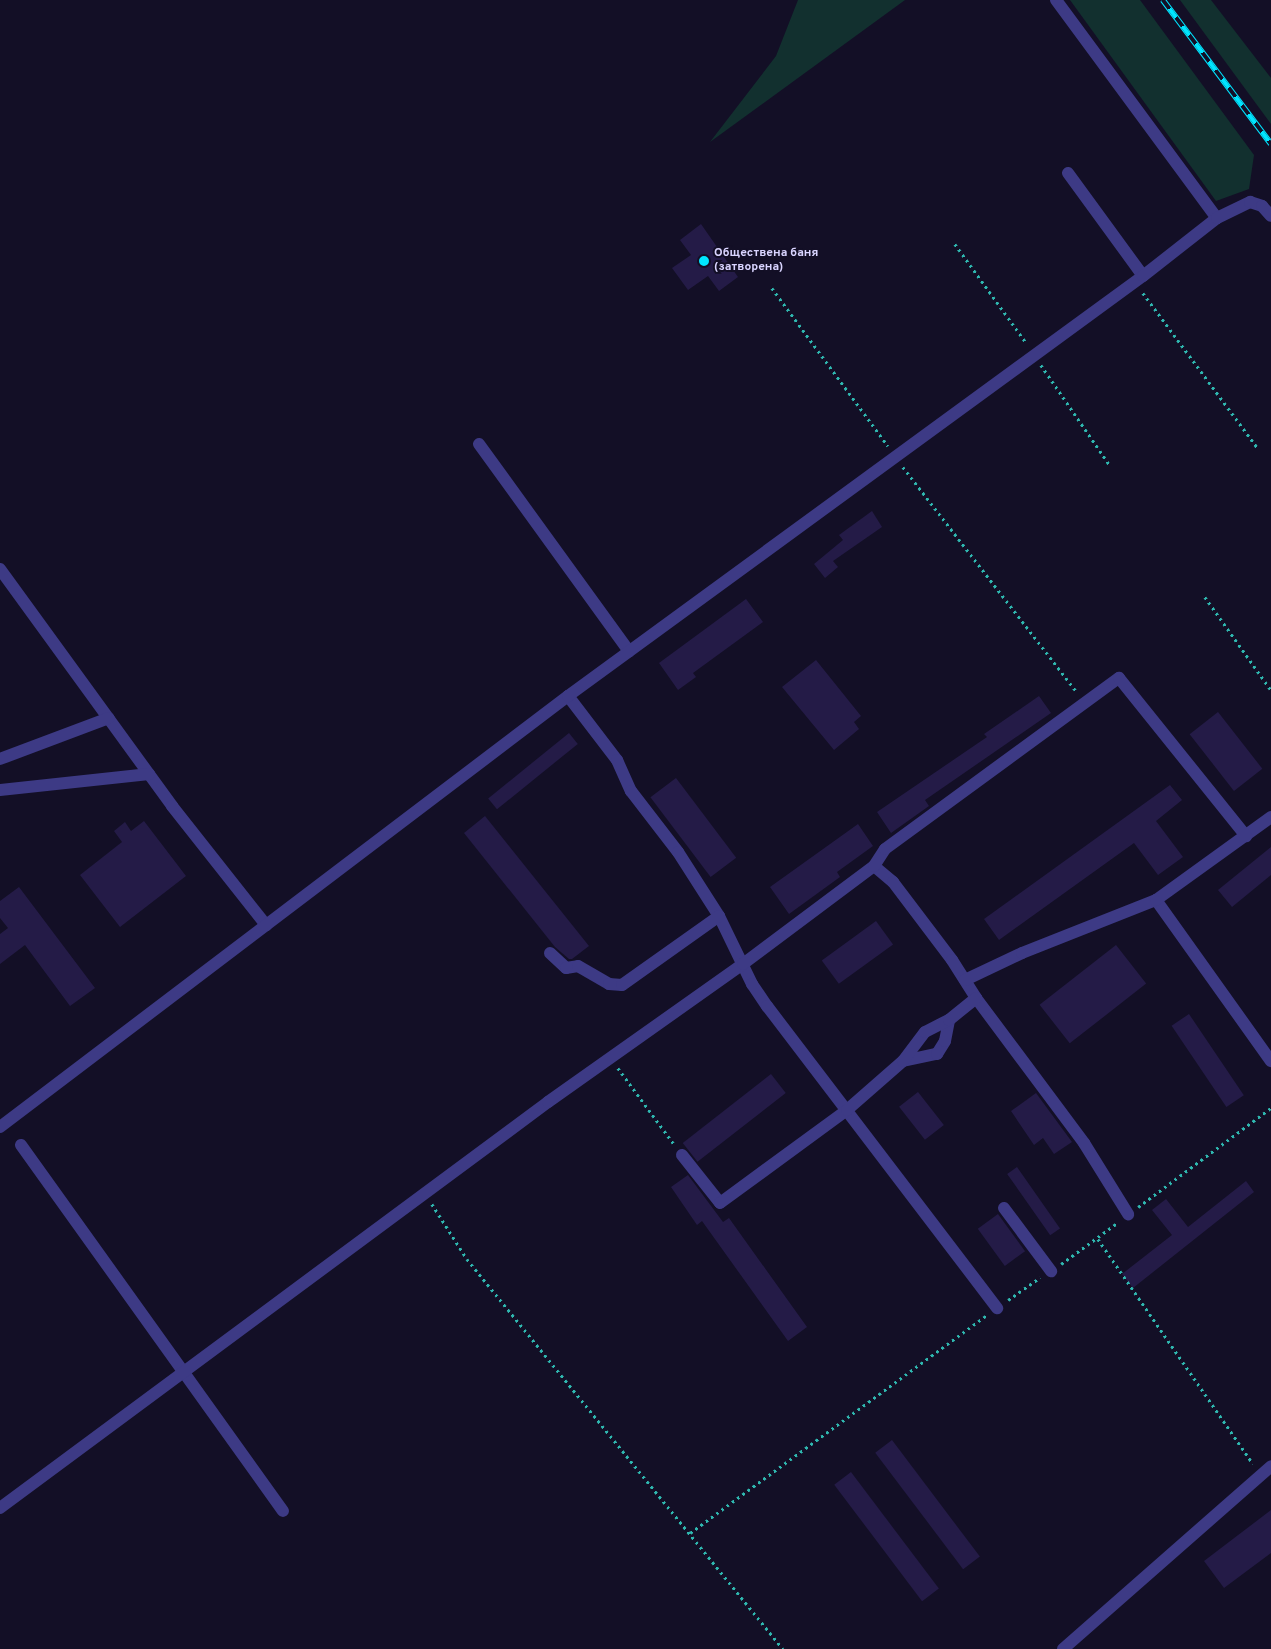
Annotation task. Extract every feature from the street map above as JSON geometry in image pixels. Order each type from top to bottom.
[{"type":"street","points":[[1056,0],[1217,218]]},
{"type":"street","points":[[1068,173],[1139,279]]},
{"type":"street","points":[[0,1127],[568,696],[1139,279],[1217,218],[1250,202],[1262,206],[1271,216]]},
{"type":"street","points":[[479,444],[629,651]]},
{"type":"street","points":[[0,569],[149,774],[266,925]]},
{"type":"street","points":[[0,1508],[610,1057],[744,964],[874,866],[885,849],[1120,678],[1246,836]]},
{"type":"street","points":[[568,696],[617,760],[631,791],[678,852],[718,916],[767,1006],[997,1308]]},
{"type":"street","points":[[0,758],[110,718]]},
{"type":"street","points":[[0,790],[149,774]]},
{"type":"street","points":[[965,980],[1022,953],[1156,900],[1271,817]]},
{"type":"street","points":[[874,866],[893,882],[965,980],[976,998],[1084,1143],[1128,1214]]},
{"type":"street","points":[[1156,900],[1271,1061]]},
{"type":"street","points":[[550,953],[566,968],[578,966],[609,984],[622,985],[718,916]]},
{"type":"street","points":[[682,1155],[720,1203],[847,1110],[903,1061],[925,1032],[949,1020],[976,998]]},
{"type":"street","points":[[903,1061],[938,1054],[945,1041],[949,1020]]},
{"type":"street","points":[[21,1145],[283,1511]]},
{"type":"street","points":[[1004,1208],[1051,1271]]},
{"type":"street","points":[[1063,1649],[1271,1466]]},
{"type":"path","points":[[1139,279],[1257,447]]},
{"type":"path","points":[[772,288],[896,456],[1040,640],[1085,703]]},
{"type":"path","points":[[1206,597],[1271,690]]},
{"type":"path","points":[[610,1057],[682,1155]]},
{"type":"path","points":[[690,1533],[997,1308],[1098,1239],[1128,1214],[1271,1108]]},
{"type":"path","points":[[425,1195],[467,1259],[783,1649]]},
{"type":"path","points":[[1098,1239],[1261,1475]]},
{"type":"green space","points":[[798,0],[905,0],[710,142],[776,56]]},
{"type":"green space","points":[[1070,0],[1140,0],[1254,155],[1249,189],[1216,201]]},
{"type":"green space","points":[[1180,0],[1211,0],[1271,78],[1271,124]]},
{"type":"building","name":"Обществена баня (затворена)","points":[[701,224],[738,277],[719,291],[708,276],[688,290],[672,268],[691,255],[680,240]]},
{"type":"building","points":[[872,511],[882,527],[833,561],[838,567],[825,578],[814,564],[843,540],[839,535]]},
{"type":"building","points":[[746,599],[763,622],[693,673],[696,677],[678,690],[659,663]]},
{"type":"building","points":[[816,660],[861,716],[854,722],[859,729],[834,750],[782,687]]},
{"type":"building","points":[[1039,696],[1051,713],[925,800],[929,806],[891,833],[877,812],[987,737],[984,734]]},
{"type":"building","points":[[1218,712],[1262,769],[1234,791],[1190,734]]},
{"type":"building","points":[[569,733],[578,744],[497,809],[488,798]]},
{"type":"building","points":[[676,778],[736,858],[711,877],[650,797]]},
{"type":"building","points":[[1170,785],[1182,800],[1156,821],[1183,857],[1158,875],[1134,843],[999,940],[984,919]]},
{"type":"building","points":[[485,816],[589,946],[572,959],[569,959],[555,947],[464,833]]},
{"type":"building","points":[[144,821],[186,876],[120,927],[80,875],[122,842],[114,831],[125,822],[131,831]]},
{"type":"building","points":[[858,824],[873,846],[837,872],[840,877],[789,914],[770,887]]},
{"type":"building","points":[[1271,847],[1271,875],[1232,907],[1218,890]]},
{"type":"building","points":[[19,887],[95,988],[70,1006],[25,945],[0,964],[0,934],[8,928],[0,918],[0,901]]},
{"type":"building","points":[[876,921],[893,944],[839,984],[822,960]]},
{"type":"building","points":[[1116,945],[1146,984],[1070,1043],[1040,1005]]},
{"type":"building","points":[[1189,1014],[1244,1095],[1226,1107],[1172,1026]]},
{"type":"building","points":[[771,1074],[786,1093],[698,1162],[683,1143]]},
{"type":"building","points":[[918,1092],[944,1125],[925,1140],[899,1107]]},
{"type":"building","points":[[1036,1093],[1072,1142],[1054,1154],[1043,1138],[1034,1145],[1011,1111]]},
{"type":"building","points":[[1017,1167],[1060,1228],[1050,1235],[1007,1174]]},
{"type":"building","points":[[688,1175],[723,1222],[729,1218],[807,1327],[788,1341],[702,1221],[697,1225],[671,1187]]},
{"type":"building","points":[[1246,1181],[1254,1192],[1133,1288],[1122,1274],[1172,1235],[1152,1210],[1166,1199],[1188,1227]]},
{"type":"building","points":[[998,1214],[1025,1251],[1005,1266],[978,1229]]},
{"type":"building","points":[[892,1440],[980,1557],[963,1569],[875,1453]]},
{"type":"building","points":[[851,1472],[939,1589],[922,1601],[834,1485]]},
{"type":"building","points":[[1271,1510],[1271,1553],[1224,1588],[1204,1561]]},
{"type":"railway","points":[[1163,0],[1271,144]]},
{"type":"place","name":"Обществена баня (затворена)","points":[[704,261]]}]
